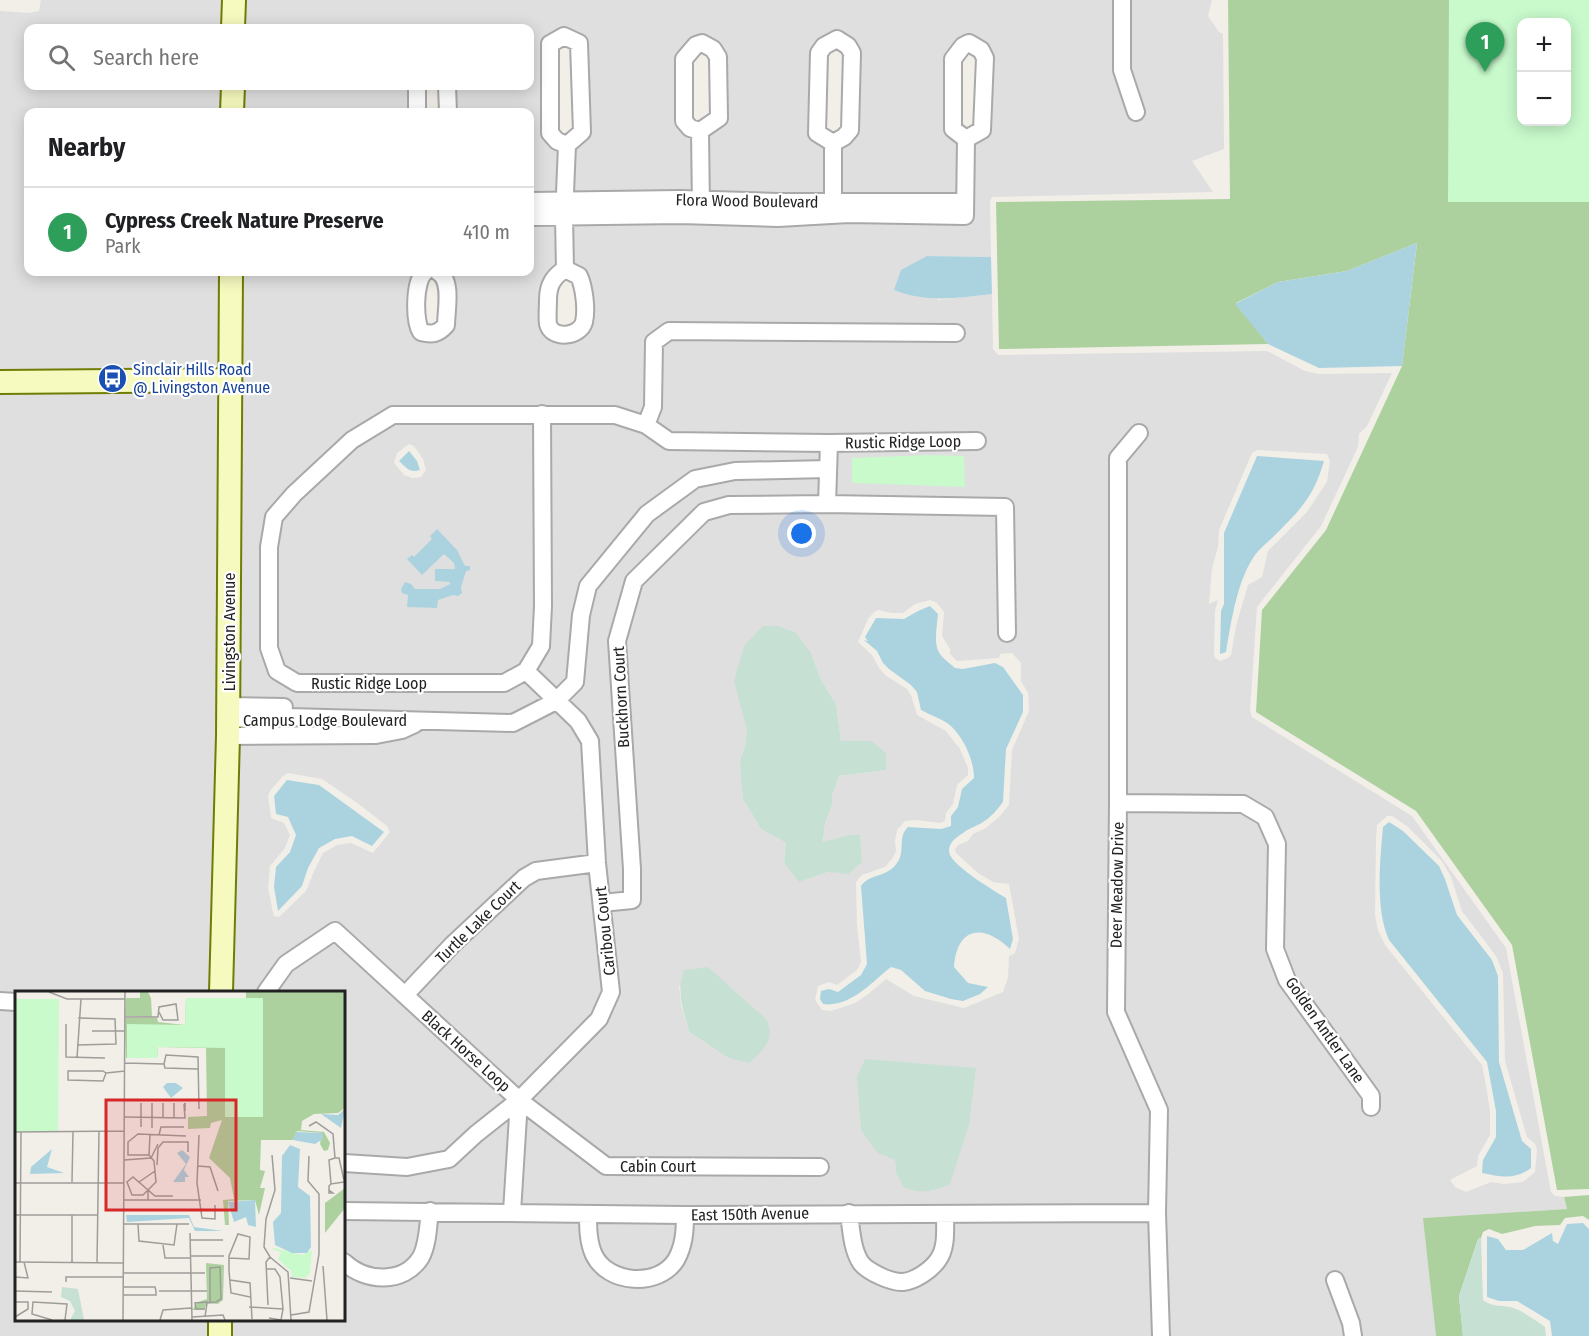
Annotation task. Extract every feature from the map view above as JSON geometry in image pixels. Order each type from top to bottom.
[{"type":"street","points":[[233,24],[234,0]]},
{"type":"street","points":[[1122,0],[1122,70],[1136,112]]},
{"type":"street","points":[[564,36],[579,43],[582,132],[567,145],[557,141],[550,134],[550,44],[564,36]]},
{"type":"street","points":[[837,39],[848,46],[852,53],[850,130],[844,137],[833,143],[818,133],[819,53],[824,46],[837,39]]},
{"type":"street","points":[[702,43],[713,49],[718,57],[719,118],[700,132],[690,128],[684,121],[684,59],[696,45],[702,43]]},
{"type":"street","points":[[969,43],[976,45],[985,58],[982,130],[966,140],[953,129],[953,59],[963,46],[969,43]]},
{"type":"street","points":[[232,108],[233,90]]},
{"type":"street","points":[[417,90],[417,108]]},
{"type":"street","points":[[447,90],[448,108]]},
{"type":"street","points":[[700,132],[701,207]]},
{"type":"street","name":"Flora Wood Boulevard","points":[[534,216],[564,209],[701,207],[778,218],[833,208],[965,209],[966,140]]},
{"type":"street","points":[[833,143],[833,208]]},
{"type":"street","points":[[565,270],[564,209],[567,145]]},
{"type":"street","name":"Flora Wood Boulevard","points":[[534,202],[564,209]]},
{"type":"street","name":"Livingston Avenue","points":[[221,991],[228,721],[231,276]]},
{"type":"street","points":[[422,276],[418,281],[417,325],[421,332],[431,334],[440,332],[446,326],[447,282],[444,276]]},
{"type":"street","points":[[646,425],[653,407],[654,342],[669,331],[956,333]]},
{"type":"street","points":[[0,382],[230,380]]},
{"type":"street","points":[[542,414],[543,606],[541,646],[526,671],[556,701]]},
{"type":"street","name":"Rustic Ridge Loop","points":[[526,671],[504,683],[297,682],[277,671],[269,648],[269,547],[274,518],[294,494],[352,440],[393,415],[615,415],[646,425],[669,441],[829,443],[977,441]]},
{"type":"street","name":"Deer Meadow Drive","points":[[1139,433],[1118,458],[1116,1012],[1159,1110],[1157,1213],[1161,1336]]},
{"type":"street","name":"Rustic Ridge Loop","points":[[828,470],[829,443]]},
{"type":"street","points":[[827,504],[828,470]]},
{"type":"street","name":"Campus Lodge Boulevard","points":[[228,721],[362,707],[421,721],[513,723],[556,701],[575,682],[581,615],[588,586],[647,514],[695,479],[735,471],[828,470]]},
{"type":"street","name":"Buckhorn Court","points":[[602,903],[632,900],[617,641],[634,580],[704,512],[729,506],[827,504],[1005,507],[1007,633]]},
{"type":"street","name":"Caribou Court","points":[[519,1100],[599,1019],[611,992],[597,862],[590,741],[578,721],[556,701]]},
{"type":"street","name":"Campus Lodge Boulevard","points":[[228,721],[376,735],[402,730],[421,721]]},
{"type":"street","name":"Golden Antler Lane","points":[[1118,803],[1242,804],[1265,817],[1277,844],[1275,950],[1287,980],[1371,1096],[1371,1107]]},
{"type":"street","name":"Turtle Lake Court","points":[[405,994],[453,944],[524,878],[536,871],[597,862]]},
{"type":"street","name":"Black Horse Loop","points":[[267,991],[286,964],[335,931],[519,1100],[449,1159],[407,1167],[345,1163]]},
{"type":"street","points":[[512,1212],[519,1100]]},
{"type":"street","name":"Cabin Court","points":[[519,1100],[606,1166],[820,1167]]},
{"type":"street","name":"East 150th Avenue","points":[[345,1211],[685,1215],[1157,1213]]},
{"type":"street","points":[[345,1263],[366,1276],[378,1278],[405,1272],[416,1264],[422,1254],[430,1211]]},
{"type":"street","points":[[849,1213],[853,1239],[861,1263],[878,1276],[903,1282],[922,1275],[939,1259],[945,1239],[945,1215]]},
{"type":"street","points":[[588,1214],[590,1246],[595,1257],[603,1268],[614,1275],[628,1279],[649,1278],[664,1271],[675,1261],[682,1246],[685,1215]]},
{"type":"street","points":[[1335,1280],[1352,1323],[1353,1336]]},
{"type":"street","points":[[219,1336],[220,1321]]},
{"type":"shaded area","points":[[41,0],[227,0],[226,24],[24,24],[24,90],[226,90],[225,108],[24,108],[24,276],[224,276],[223,373],[0,374],[0,11],[29,13],[39,11]]},
{"type":"shaded area","points":[[240,0],[1115,0],[1115,70],[1132,122],[1145,117],[1129,69],[1129,0],[1212,0],[1208,16],[1223,34],[1224,149],[1192,161],[1213,192],[992,197],[990,202],[991,257],[927,256],[938,300],[992,294],[993,349],[998,355],[1267,351],[1305,371],[1319,374],[1392,373],[1367,426],[1359,434],[1358,447],[1321,526],[1257,607],[1250,711],[1252,717],[1412,816],[1506,948],[1551,1192],[1555,1196],[1564,1197],[1567,1209],[1424,1218],[1436,1336],[1360,1336],[1358,1322],[1338,1270],[1326,1276],[1345,1325],[1346,1336],[1168,1336],[1164,1213],[1165,1111],[1123,1010],[1125,811],[1241,812],[1260,823],[1270,846],[1268,949],[1364,1098],[1364,1114],[1377,1115],[1378,1096],[1293,976],[1282,948],[1271,813],[1125,795],[1125,461],[1149,432],[1139,422],[1113,453],[1109,1012],[1152,1112],[1150,1205],[944,1207],[855,1204],[685,1207],[425,1202],[345,1203],[345,991],[228,991],[238,276],[413,276],[411,281],[410,325],[416,337],[432,342],[445,338],[451,331],[452,276],[534,276],[534,225],[557,225],[558,265],[549,272],[551,339],[567,343],[582,337],[572,264],[571,225],[849,222],[971,224],[973,144],[985,44],[971,36],[958,40],[958,194],[841,194],[840,148],[852,39],[845,34],[835,32],[820,39],[827,194],[707,192],[707,136],[723,124],[717,42],[708,37],[701,36],[692,39],[679,55],[693,137],[694,191],[572,193],[574,149],[587,137],[582,36],[574,31],[562,29],[546,38],[560,150],[558,194],[534,193],[534,108],[455,108],[454,90],[534,90],[534,24],[240,24]],"holes":[[[409,444],[414,446],[423,459],[426,470],[421,477],[412,478],[404,475],[394,463],[397,453]],[[1257,450],[1327,454],[1330,461],[1327,482],[1307,512],[1268,551],[1262,577],[1248,585],[1236,626],[1231,655],[1220,661],[1215,658],[1214,654],[1215,611],[1218,600],[1209,604],[1212,568],[1218,547],[1219,530],[1252,453]],[[930,600],[937,603],[944,612],[942,636],[950,649],[950,654],[957,661],[999,658],[1000,654],[1012,653],[1021,663],[1021,681],[1028,693],[1029,711],[1012,750],[1009,805],[986,828],[973,834],[968,841],[958,845],[955,849],[956,853],[978,873],[993,882],[1009,884],[1019,939],[1015,953],[1009,956],[1008,977],[1003,992],[964,1008],[914,996],[886,979],[855,1003],[831,1011],[822,1010],[815,1000],[818,986],[829,982],[837,985],[857,970],[861,962],[856,882],[862,875],[885,867],[892,859],[896,851],[897,830],[905,821],[940,823],[945,821],[946,813],[953,804],[957,785],[968,775],[968,768],[960,749],[946,731],[917,715],[907,689],[885,675],[872,655],[858,642],[868,619],[874,612],[879,610],[903,613],[915,604]],[[811,653],[821,680],[836,704],[841,741],[871,741],[886,770],[839,776],[825,823],[823,843],[859,835],[828,872],[799,882],[784,863],[786,843],[761,829],[743,799],[740,760],[745,747],[747,730]],[[288,773],[322,779],[387,826],[390,832],[373,853],[351,843],[337,845],[323,853],[306,891],[279,917],[274,916],[268,888],[270,866],[285,848],[290,835],[284,823],[271,817],[268,796],[283,776]],[[1387,816],[1392,816],[1407,826],[1442,861],[1451,877],[1462,911],[1496,956],[1503,973],[1505,1061],[1527,1137],[1537,1149],[1535,1172],[1523,1182],[1504,1184],[1491,1182],[1466,1192],[1455,1187],[1450,1180],[1477,1166],[1478,1156],[1490,1135],[1490,1112],[1482,1065],[1385,945],[1378,930],[1375,915],[1377,825]],[[679,985],[707,1044],[689,1032],[681,1005]],[[860,1106],[933,1192],[896,1172],[895,1160],[861,1131]]]},
{"type":"shaded area","points":[[240,90],[411,90],[411,108],[239,108]]},
{"type":"shaded area","points":[[214,388],[215,394],[223,393],[214,991],[15,991],[15,994],[0,994],[0,390]]},
{"type":"shaded area","points":[[0,1009],[15,1009],[15,1321],[213,1321],[213,1336],[0,1336]]},
{"type":"shaded area","points":[[345,1219],[422,1219],[416,1251],[402,1265],[378,1270],[355,1263],[345,1251]]},
{"type":"shaded area","points":[[436,1219],[581,1221],[598,1273],[610,1282],[629,1287],[652,1285],[692,1222],[843,1221],[854,1265],[924,1283],[951,1223],[1150,1221],[1154,1336],[226,1336],[226,1321],[345,1321],[345,1273],[364,1283],[379,1286],[407,1279]]},
{"type":"shaded area","points":[[595,1221],[678,1222],[676,1244],[660,1265],[648,1270],[629,1271],[616,1268],[600,1253]]},
{"type":"shaded area","points":[[857,1221],[938,1222],[938,1238],[933,1255],[918,1268],[902,1274],[881,1269],[867,1257],[859,1237]]},
{"type":"green space","points":[[1228,0],[1589,0],[1589,1189],[1557,1190],[1512,945],[1416,811],[1256,712],[1262,610],[1326,530],[1402,366],[1417,243],[1347,271],[1278,282],[1236,303],[1268,344],[999,349],[996,202],[1230,199]]},
{"type":"green space","points":[[1449,0],[1589,0],[1589,202],[1448,202]]},
{"type":"green space","points":[[964,456],[965,487],[852,483],[852,458]]},
{"type":"green space","points":[[763,626],[778,626],[796,633],[811,653],[821,680],[836,704],[841,741],[871,741],[886,753],[886,770],[839,776],[832,796],[823,842],[850,835],[860,835],[862,862],[848,874],[828,872],[799,882],[784,863],[786,843],[761,829],[743,799],[740,760],[745,747],[747,730],[734,681],[744,646]]},
{"type":"green space","points":[[708,967],[766,1019],[769,1026],[767,1044],[749,1063],[729,1058],[689,1032],[680,994],[684,970]]},
{"type":"green space","points":[[865,1059],[976,1068],[969,1125],[950,1184],[927,1191],[916,1191],[903,1187],[896,1172],[895,1160],[878,1153],[861,1131],[857,1077]]},
{"type":"green space","points":[[1589,1195],[1589,1220],[1583,1216],[1565,1218],[1560,1225],[1535,1226],[1502,1234],[1489,1229],[1483,1232],[1481,1238],[1478,1239],[1459,1296],[1463,1336],[1436,1336],[1423,1218],[1567,1209],[1564,1197]]},
{"type":"green space","points":[[1481,1238],[1483,1300],[1524,1313],[1545,1327],[1546,1336],[1463,1336],[1459,1296],[1478,1239]]},
{"type":"water","points":[[1417,243],[1402,366],[1319,368],[1268,344],[1235,304],[1278,282],[1347,271]]},
{"type":"water","points":[[927,256],[991,257],[992,294],[931,298],[894,290],[901,270]]},
{"type":"water","points":[[409,451],[417,461],[420,470],[406,468],[399,461]]},
{"type":"water","points":[[1257,456],[1324,461],[1315,485],[1305,502],[1259,550],[1249,565],[1236,602],[1226,652],[1220,654],[1221,611],[1224,604],[1224,533]]},
{"type":"water","points":[[437,529],[457,550],[465,566],[470,566],[461,587],[462,593],[438,600],[437,608],[407,607],[408,595],[402,593],[401,589],[405,582],[411,584],[415,589],[440,589],[450,584],[450,582],[435,581],[435,569],[455,569],[454,563],[444,554],[422,575],[407,559],[412,555],[414,557],[432,539],[430,536]]},
{"type":"water","points":[[930,606],[938,614],[937,646],[943,658],[955,668],[963,669],[995,663],[1003,667],[1023,695],[1023,712],[1006,749],[1003,802],[986,820],[957,837],[949,848],[950,855],[959,866],[1006,898],[1013,939],[1010,949],[990,935],[973,933],[960,944],[954,967],[968,983],[988,987],[980,994],[963,1001],[925,991],[901,970],[891,967],[852,998],[833,1004],[823,1004],[820,999],[821,991],[829,989],[838,992],[861,975],[867,964],[861,886],[869,879],[893,868],[897,863],[901,854],[903,835],[908,827],[941,829],[951,826],[951,816],[958,807],[962,789],[974,778],[970,757],[956,731],[944,721],[921,710],[917,692],[889,669],[877,651],[864,640],[868,641],[865,637],[876,618],[904,619]]},
{"type":"water","points":[[287,780],[319,785],[384,832],[372,846],[352,836],[335,839],[319,848],[308,868],[302,886],[278,911],[274,887],[276,867],[290,852],[296,835],[288,817],[276,814],[274,796]]},
{"type":"water","points":[[1389,822],[1403,831],[1439,866],[1457,915],[1492,960],[1498,976],[1499,1062],[1522,1141],[1531,1149],[1531,1168],[1525,1172],[1513,1176],[1482,1173],[1483,1160],[1496,1137],[1496,1111],[1487,1062],[1389,940],[1382,914],[1380,885],[1383,827]]},
{"type":"water","points":[[1583,1223],[1589,1229],[1589,1336],[1552,1336],[1550,1321],[1517,1301],[1499,1301],[1487,1297],[1487,1236],[1498,1239],[1506,1250],[1523,1250],[1552,1233],[1553,1241],[1558,1244],[1567,1224]]},
{"type":"place","name":"Cypress Creek Nature Preserve","points":[[1485,72]]},
{"type":"place","name":"Sinclair Hills Road @ Livingston Avenue","points":[[112,378]]}]
